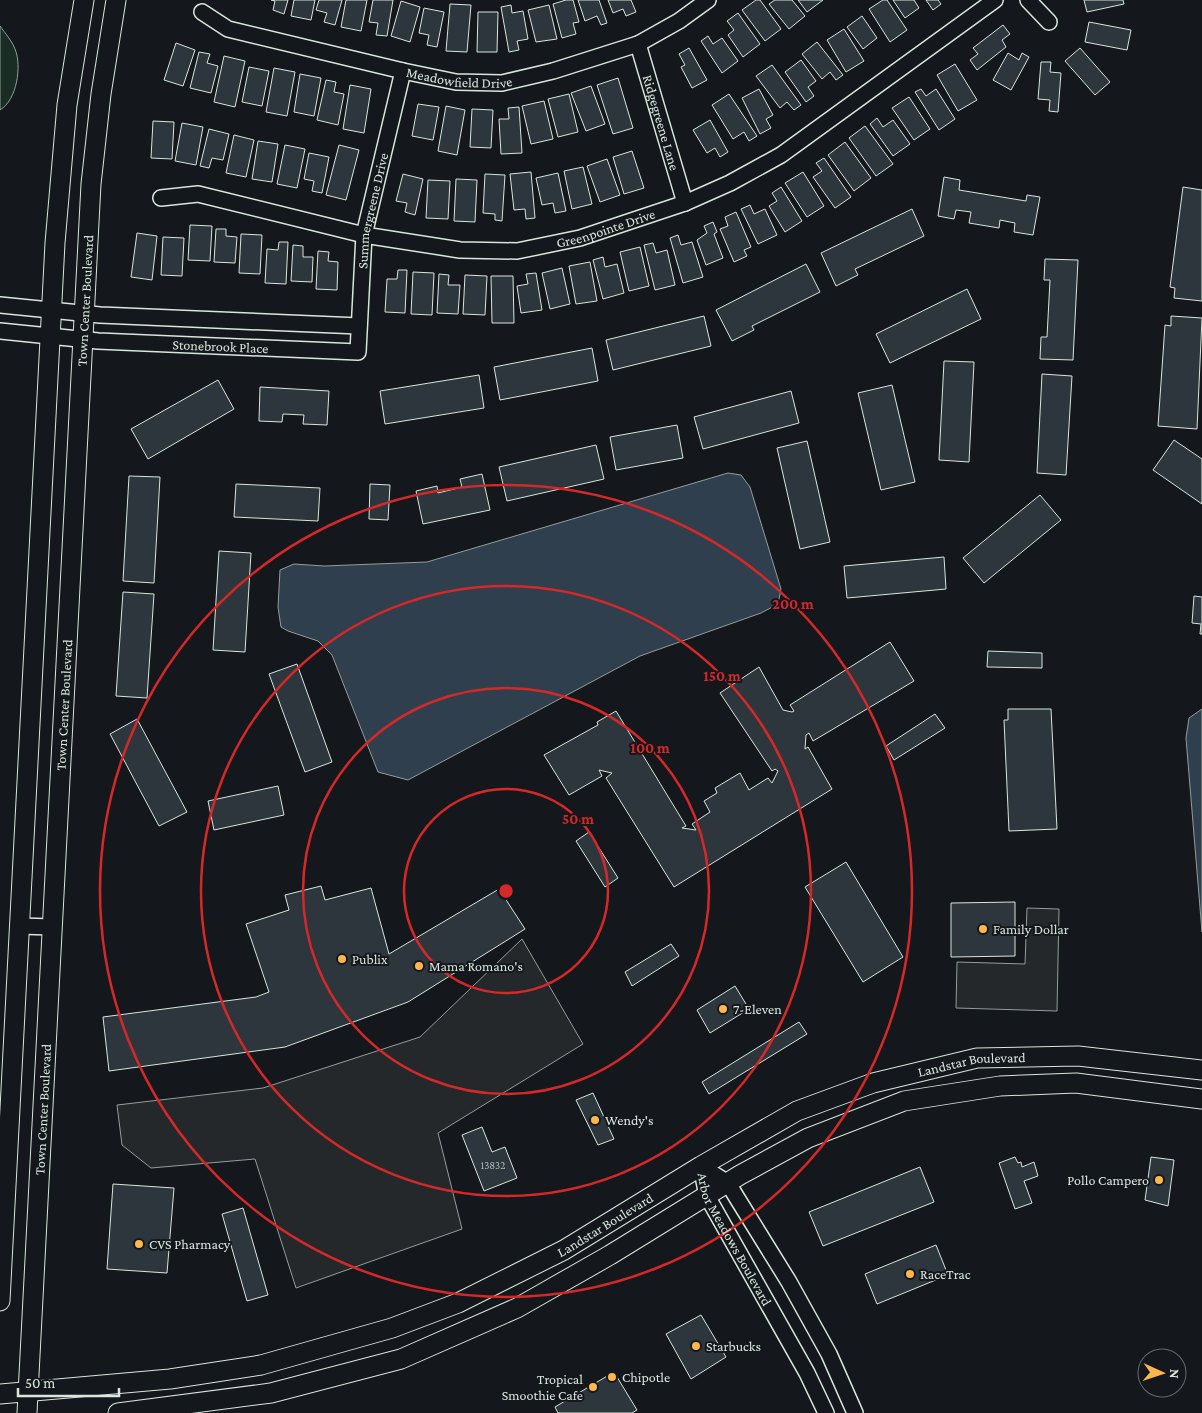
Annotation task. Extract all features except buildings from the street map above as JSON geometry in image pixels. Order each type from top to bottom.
[{"type":"main road","points":[[0,1301],[60,178],[70,87],[84,0]]},
{"type":"main road","name":"Town Center Boulevard","points":[[27,1413],[91,184],[101,94],[116,0]]},
{"type":"main road","name":"Landstar Boulevard","points":[[0,1394],[170,1379],[261,1365],[392,1328],[458,1303],[564,1250],[701,1166],[797,1111],[873,1083],[977,1058],[1078,1056],[1202,1070]]},
{"type":"main road","name":"Landstar Boulevard","points":[[118,1413],[271,1393],[401,1358],[517,1308],[610,1256],[728,1183],[808,1138],[904,1101],[1000,1086],[1076,1083],[1202,1099]]},
{"type":"street","name":"Meadowfield Drive","points":[[202,12],[228,29],[403,71],[456,82],[502,83],[553,72],[638,44],[679,21],[708,0]]},
{"type":"street","name":"Greenpointe Drive","points":[[161,198],[198,194],[364,235],[460,250],[518,251],[580,238],[685,203],[730,183],[781,155],[995,0]]},
{"type":"street","points":[[1028,0],[1049,22]]},
{"type":"street","name":"Ridgegreene Lane","points":[[638,44],[685,203]]},
{"type":"street","name":"Summergreene Drive","points":[[358,352],[364,235],[403,71]]},
{"type":"street","name":"Stonebrook Place","points":[[0,306],[84,314],[359,326]]},
{"type":"street","name":"Stonebrook Place","points":[[0,331],[82,340],[358,352]]},
{"type":"street","points":[[20,926],[52,928]]},
{"type":"street","name":"Arbor Meadows Boulevard","points":[[701,1166],[728,1183],[789,1282],[833,1361],[855,1413]]},
{"type":"street","name":"Arbor Meadows Boulevard","points":[[701,1166],[707,1196],[807,1373],[826,1413]]},
{"type":"green space","points":[[0,26],[14,46],[17,56],[18,73],[14,91],[6,105],[0,110]]},
{"type":"shaded area","points":[[1027,908],[1059,909],[1057,1011],[956,1008],[957,962],[1025,964]]},
{"type":"shaded area","points":[[522,939],[583,1044],[438,1133],[462,1229],[296,1288],[255,1159],[151,1168],[122,1145],[117,1105],[263,1088],[420,1037]]},
{"type":"water","points":[[728,473],[741,475],[750,487],[781,589],[778,604],[761,613],[640,656],[408,780],[378,772],[332,655],[318,641],[281,627],[278,607],[280,570],[294,564],[324,566],[427,562]]},
{"type":"water","points":[[1202,709],[1202,932],[1186,738],[1189,718]]},
{"type":"place","name":"Family Dollar","points":[[983,929]]},
{"type":"place","name":"Publix","points":[[342,959]]},
{"type":"place","name":"Mama Romano's","points":[[419,966]]},
{"type":"place","name":"7-Eleven","points":[[723,1009]]},
{"type":"place","name":"Wendy's","points":[[595,1120]]},
{"type":"place","name":"Pollo Campero","points":[[1159,1180]]},
{"type":"place","name":"CVS Pharmacy","points":[[139,1244]]},
{"type":"place","name":"RaceTrac","points":[[910,1274]]},
{"type":"place","name":"Starbucks","points":[[696,1346]]},
{"type":"place","name":"Chipotle","points":[[612,1377]]},
{"type":"place","name":"Tropical Smoothie Cafe","points":[[593,1387]]}]
